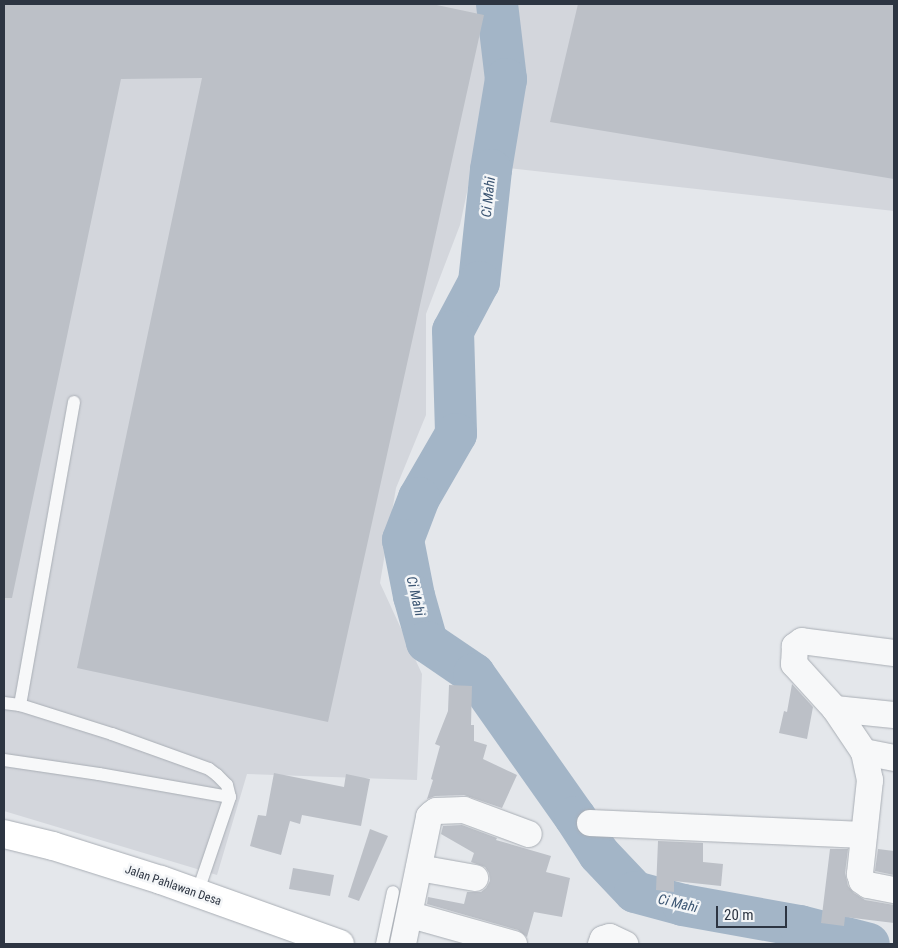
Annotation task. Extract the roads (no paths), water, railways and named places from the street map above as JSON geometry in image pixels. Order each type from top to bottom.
[{"type":"main road","name":"Jalan Pahlawan Desa","points":[[4,834],[62,849],[340,944]]},
{"type":"street","points":[[894,653],[802,641],[795,646],[794,664],[835,710],[864,752],[870,780],[860,874],[862,881],[868,885],[894,890]]},
{"type":"street","points":[[835,710],[894,715]]},
{"type":"street","points":[[864,752],[894,758]]},
{"type":"street","points":[[403,944],[429,816],[436,811],[464,810],[529,834]]},
{"type":"street","points":[[590,823],[864,835]]},
{"type":"street","points":[[419,868],[475,878]]},
{"type":"street","points":[[410,915],[514,944]]},
{"type":"street","points":[[602,944],[604,939],[610,937],[625,944]]},
{"type":"lane","points":[[20,705],[74,402]]},
{"type":"lane","points":[[4,703],[20,705],[112,734],[210,769],[226,785],[230,798],[197,894]]},
{"type":"lane","points":[[4,760],[99,774],[230,798]]},
{"type":"lane","points":[[382,944],[394,892]]},
{"type":"waterway","name":"Ci Mahi","points":[[497,4],[506,79],[491,170],[479,282],[453,331],[456,434],[419,498],[403,540],[414,596],[427,642],[474,674],[599,854],[635,892],[683,905],[800,926],[869,944]]}]
